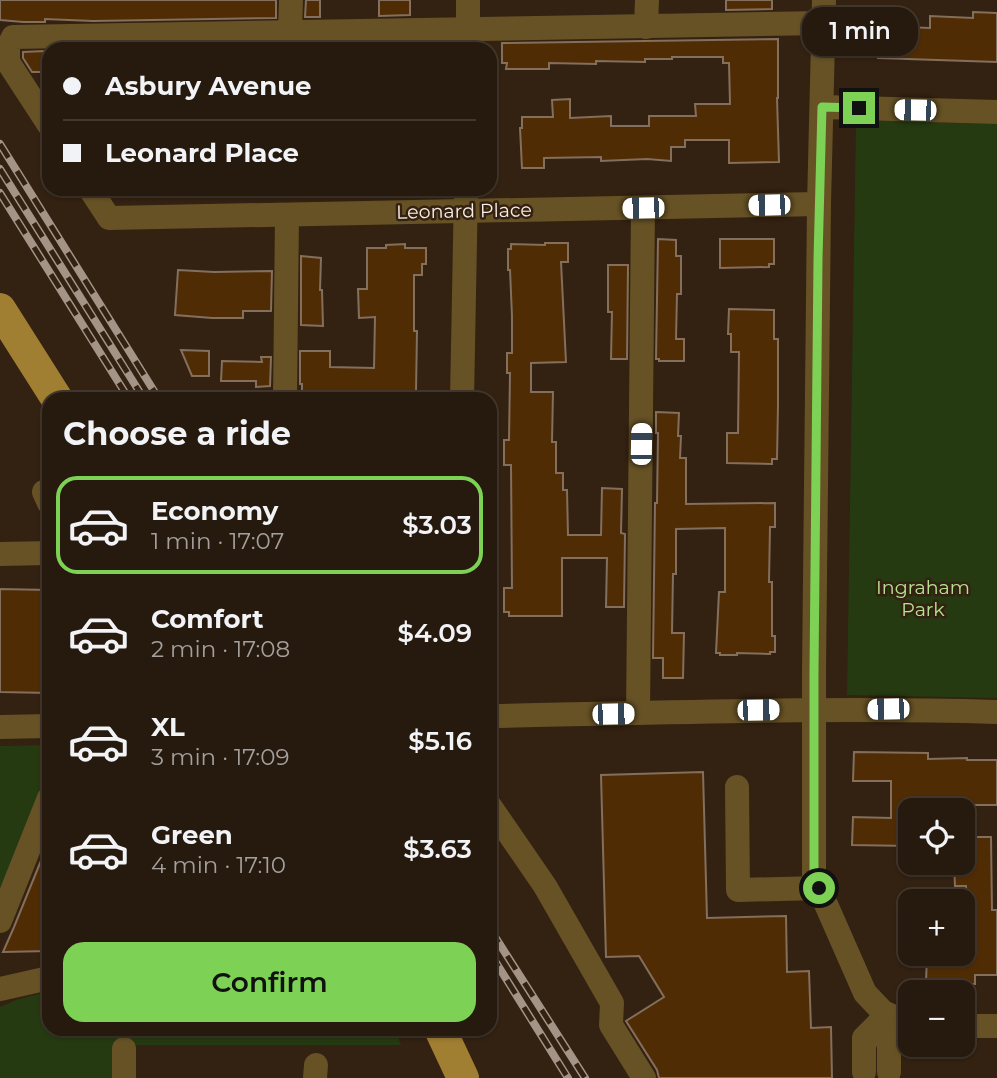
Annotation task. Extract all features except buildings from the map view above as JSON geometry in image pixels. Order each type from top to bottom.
[{"type":"main road","points":[[0,309],[53,392]]},
{"type":"main road","points":[[443,1036],[463,1078]]},
{"type":"street","points":[[290,0],[290,32]]},
{"type":"street","points":[[468,0],[468,39]]},
{"type":"street","points":[[646,27],[647,0]]},
{"type":"street","points":[[42,114],[8,62],[8,47],[13,37],[290,32],[468,39],[824,11],[819,204],[814,877],[865,993],[882,1017],[889,1046],[889,1072]]},
{"type":"street","points":[[822,107],[997,112]]},
{"type":"street","name":"Leonard Place","points":[[95,196],[109,218],[287,215],[466,200],[643,208],[819,204]]},
{"type":"street","points":[[462,392],[466,200]]},
{"type":"street","points":[[638,713],[643,208]]},
{"type":"street","points":[[285,392],[287,215]]},
{"type":"street","points":[[0,554],[42,553]]},
{"type":"street","points":[[497,716],[815,709],[997,712]]},
{"type":"street","points":[[0,727],[42,726]]},
{"type":"street","points":[[737,787],[738,890],[819,888]]},
{"type":"street","points":[[0,920],[42,815]]},
{"type":"street","points":[[497,816],[545,886],[612,1003],[611,1025],[644,1078]]},
{"type":"street","points":[[0,989],[42,980]]},
{"type":"street","points":[[882,1017],[898,1019]]},
{"type":"street","points":[[864,1072],[864,1038],[882,1017]]},
{"type":"street","points":[[975,1026],[997,1026]]},
{"type":"street","points":[[124,1049],[124,1078]]},
{"type":"green space","name":"Ingraham Park","points":[[856,120],[997,124],[997,698],[847,695]]},
{"type":"green space","points":[[42,745],[42,804],[0,907],[0,746]]},
{"type":"green space","points":[[42,993],[42,1036],[398,1036],[401,1045],[131,1045],[113,1078],[0,1078],[0,1007]]},
{"type":"railway","points":[[0,144],[155,392]]},
{"type":"railway","points":[[0,169],[140,392]]},
{"type":"railway","points":[[0,193],[125,392]]},
{"type":"railway","points":[[497,940],[585,1078]]},
{"type":"railway","points":[[497,964],[568,1078]]},
{"type":"route","points":[[819,888],[814,877],[814,672],[822,107],[859,108]]}]
